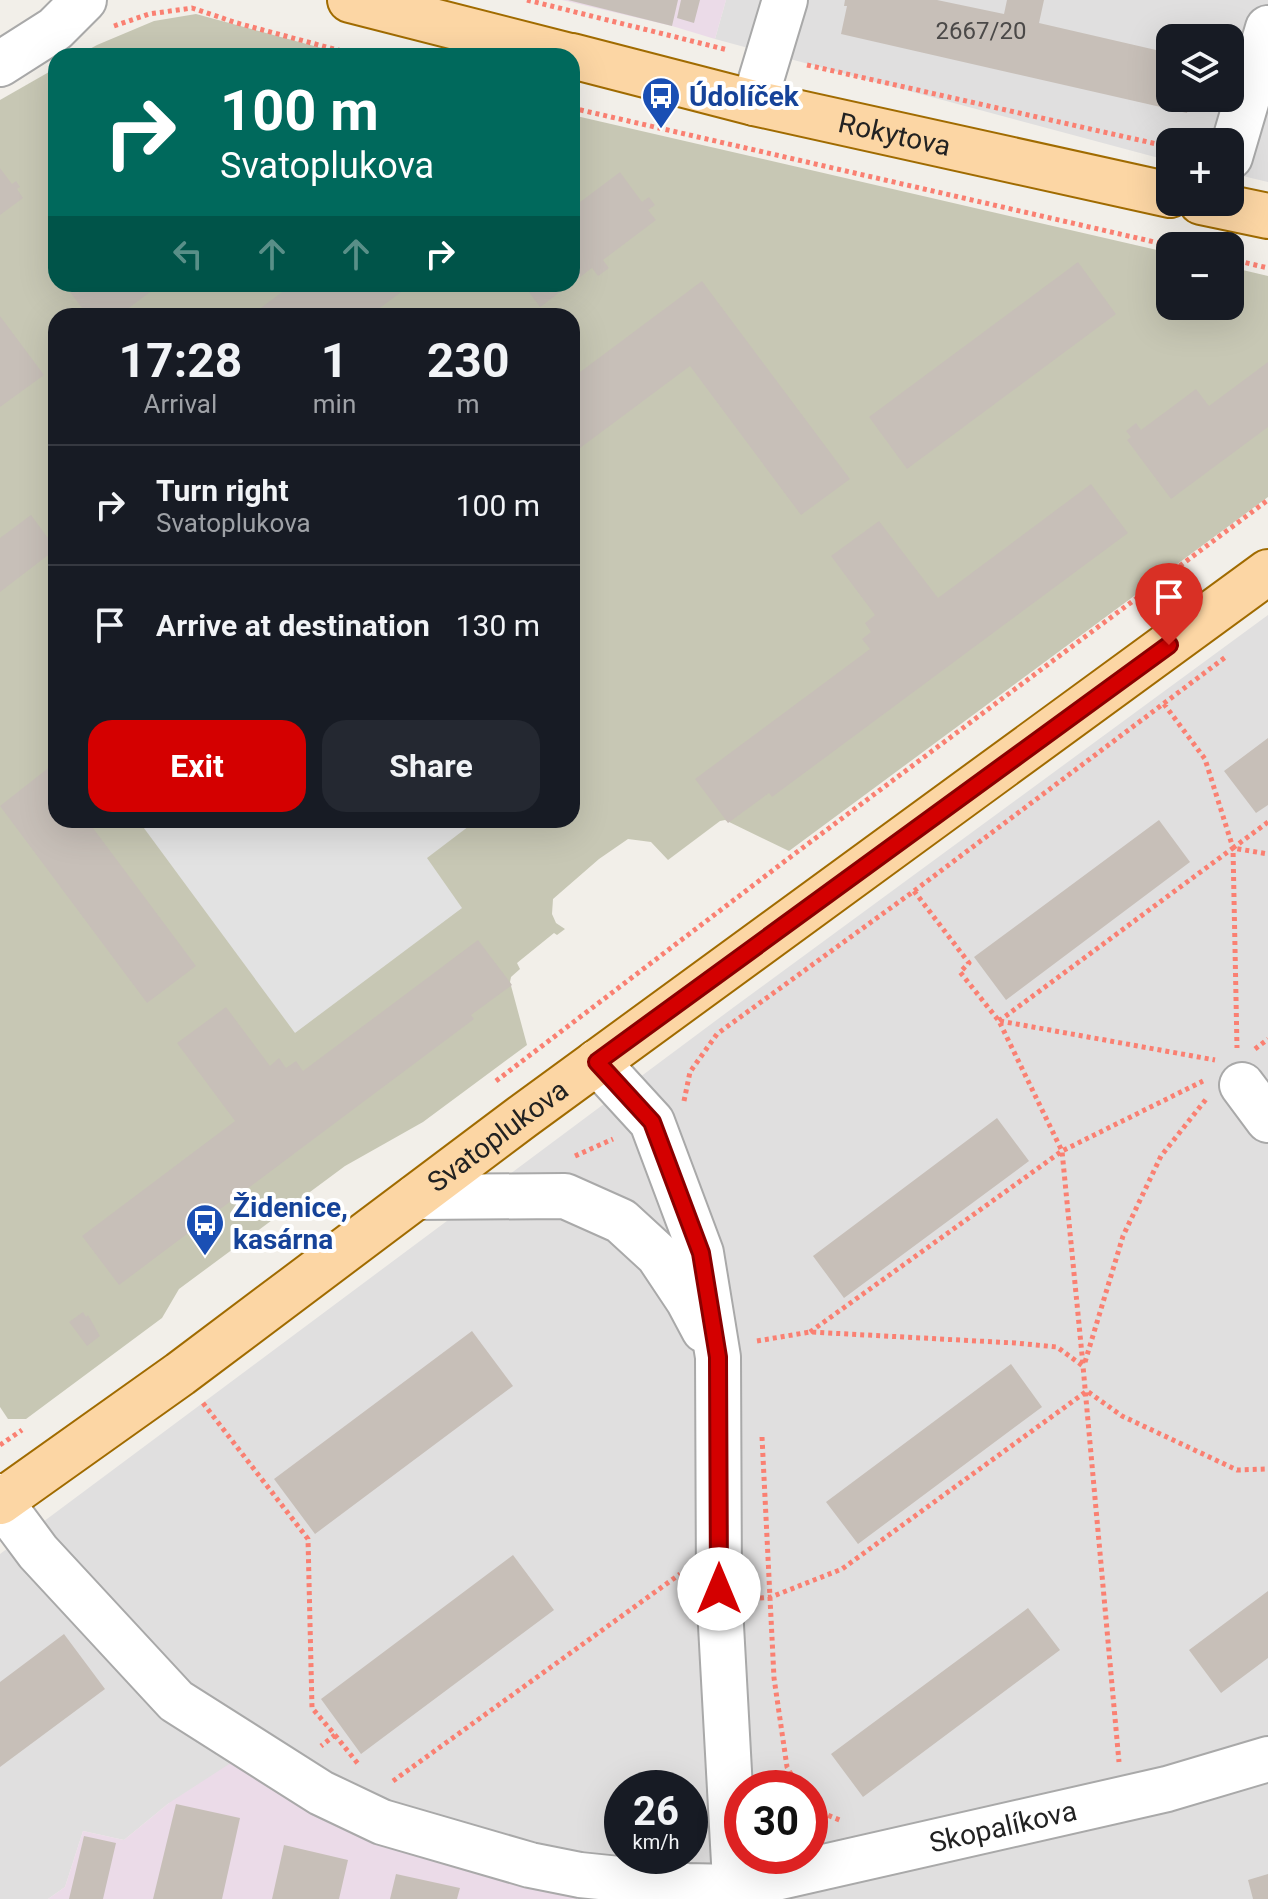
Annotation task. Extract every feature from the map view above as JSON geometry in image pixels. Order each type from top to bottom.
[{"type":"main road","name":"Rokytova","points":[[350,0],[539,48]]},
{"type":"main road","name":"Rokytova","points":[[580,58],[754,103],[1156,192]]},
{"type":"main road","points":[[1244,211],[1268,216]]},
{"type":"main road","name":"Svatoplukova","points":[[0,1500],[180,1374],[597,1062],[1268,572]]},
{"type":"street","points":[[0,64],[55,29],[93,16]]},
{"type":"street","points":[[754,103],[779,20]]},
{"type":"street","points":[[1239,128],[1268,28]]},
{"type":"street","points":[[597,1062],[652,1122],[737,1349],[719,1589],[736,1893]]},
{"type":"street","points":[[1226,1076],[1268,1120]]},
{"type":"street","points":[[416,1197],[565,1196],[621,1221],[658,1255],[688,1300],[737,1349]]},
{"type":"street","name":"Skopalíkova","points":[[0,1500],[38,1552],[176,1701],[321,1793],[382,1822],[530,1865],[580,1875],[736,1893],[1123,1799],[1268,1759]]},
{"type":"path","points":[[527,0],[732,51],[745,51],[752,34],[779,20],[796,45],[796,56],[801,64],[1156,144]]},
{"type":"path","points":[[93,16],[149,14],[192,8],[330,48]]},
{"type":"path","points":[[580,110],[1156,242]]},
{"type":"path","points":[[1244,262],[1268,268]]},
{"type":"path","points":[[496,1081],[1268,500]]},
{"type":"path","points":[[571,1158],[683,1105],[690,1072],[717,1034],[914,891],[1233,651]]},
{"type":"path","points":[[1083,1366],[1123,1236],[1161,1156],[1226,1076],[1233,848],[1205,759],[1164,704]]},
{"type":"path","points":[[999,1021],[1268,822]]},
{"type":"path","points":[[1233,848],[1268,854]]},
{"type":"path","points":[[914,891],[969,963],[960,972],[999,1021],[1062,1151],[1123,1799]]},
{"type":"path","points":[[999,1021],[1226,1076]]},
{"type":"path","points":[[810,1332],[1062,1151],[1226,1076]]},
{"type":"path","points":[[737,1349],[810,1332],[1057,1347],[1083,1366]]},
{"type":"path","points":[[180,1374],[308,1539],[312,1708],[363,1770]]},
{"type":"path","points":[[384,1781],[396,1781],[674,1576],[689,1569],[742,1600],[771,1597],[842,1569],[1087,1391]]},
{"type":"path","points":[[1087,1391],[1122,1416],[1237,1470],[1268,1469]]},
{"type":"path","points":[[0,1445],[22,1430]]},
{"type":"path","points":[[287,1773],[335,1735]]},
{"type":"shaded area","points":[[562,0],[726,0],[715,39]]},
{"type":"shaded area","points":[[726,0],[1268,0],[1268,182],[1244,176],[1244,128],[1156,128],[1156,157],[715,39]]},
{"type":"shaded area","points":[[196,14],[321,48],[92,48],[154,21]]},
{"type":"shaded area","points":[[48,73],[48,292],[580,292],[580,117],[1156,250],[1156,320],[1244,320],[1244,270],[1268,276],[1268,497],[789,851],[725,820],[668,860],[651,842],[628,839],[599,859],[553,899],[552,914],[556,923],[565,929],[557,935],[554,933],[517,963],[520,969],[511,977],[527,1045],[423,1122],[345,1166],[179,1289],[162,1318],[26,1419],[8,1419],[0,1407],[0,100]]},
{"type":"shaded area","points":[[1268,615],[1268,1899],[677,1899],[169,1803],[124,1840],[83,1831],[65,1887],[48,1899],[0,1899],[0,1554],[734,1007]]},
{"type":"shaded area","points":[[144,828],[466,828],[427,858],[462,908],[295,1033]]},
{"type":"shaded area","points":[[240,1757],[677,1899],[48,1899],[65,1887],[83,1831],[124,1840],[169,1803]]},
{"type":"building","points":[[568,0],[678,0],[672,26]]},
{"type":"building","points":[[681,0],[700,0],[694,23],[677,18]]},
{"type":"building","points":[[845,0],[937,0],[1004,14],[1007,0],[1044,0],[1039,23],[1156,50],[1156,106],[841,34],[847,6],[844,6]]},
{"type":"building","points":[[0,168],[12,184],[16,181],[23,198],[0,215]]},
{"type":"building","points":[[620,172],[642,202],[649,197],[655,205],[648,210],[656,220],[603,260],[609,268],[598,276],[592,268],[580,277],[580,202]]},
{"type":"building","points":[[1078,262],[1116,314],[907,469],[869,417]]},
{"type":"building","points":[[702,281],[850,479],[801,515],[690,366],[580,448],[580,372]]},
{"type":"building","points":[[70,292],[150,292],[129,308],[82,308]]},
{"type":"building","points":[[282,292],[401,292],[380,308],[261,308]]},
{"type":"building","points":[[529,292],[560,292],[540,307]]},
{"type":"building","points":[[0,316],[44,375],[0,407]]},
{"type":"building","points":[[1268,362],[1268,427],[1171,499],[1127,440],[1131,437],[1126,431],[1136,423],[1141,430],[1196,389],[1209,406]]},
{"type":"building","points":[[1091,484],[1128,533],[772,797],[769,793],[728,823],[695,779],[870,649],[862,639],[871,632],[865,623],[875,615],[831,556],[879,521],[938,598]]},
{"type":"building","points":[[31,515],[48,538],[48,555],[0,592],[0,538]]},
{"type":"building","points":[[1268,738],[1268,805],[1256,813],[1224,771]]},
{"type":"building","points":[[48,768],[48,828],[93,828],[196,966],[147,1003],[0,806]]},
{"type":"building","points":[[1159,820],[1190,862],[1006,1000],[974,957]]},
{"type":"building","points":[[478,940],[512,985],[471,1015],[474,1019],[119,1285],[82,1236],[235,1121],[177,1043],[226,1007],[270,1066],[279,1058],[286,1068],[296,1061],[303,1071]]},
{"type":"building","points":[[997,1118],[1029,1161],[844,1298],[813,1256]]},
{"type":"building","points":[[83,1312],[100,1336],[87,1346],[69,1322]]},
{"type":"building","points":[[472,1331],[513,1386],[315,1534],[274,1479]]},
{"type":"building","points":[[1011,1364],[1042,1407],[858,1544],[826,1502]]},
{"type":"building","points":[[513,1555],[554,1610],[361,1754],[321,1699]]},
{"type":"building","points":[[1268,1591],[1268,1658],[1221,1693],[1189,1650]]},
{"type":"building","points":[[1028,1608],[1060,1650],[863,1797],[831,1754]]},
{"type":"building","points":[[64,1634],[105,1689],[0,1767],[0,1682]]},
{"type":"building","points":[[176,1804],[240,1818],[222,1899],[153,1899]]},
{"type":"building","points":[[84,1836],[116,1843],[103,1899],[69,1899]]},
{"type":"building","points":[[284,1845],[348,1860],[339,1899],[272,1899]]},
{"type":"building","points":[[396,1874],[460,1888],[457,1899],[390,1899]]},
{"type":"building","points":[[1268,1874],[1268,1899],[1253,1899],[1248,1880]]},
{"type":"place","name":"Údolíček","points":[[661,130]]},
{"type":"place","name":"Židenice, kasárna","points":[[205,1257]]},
{"type":"route","points":[[719,1589],[718,1357],[701,1253],[652,1122],[597,1062],[1169,645]]}]
